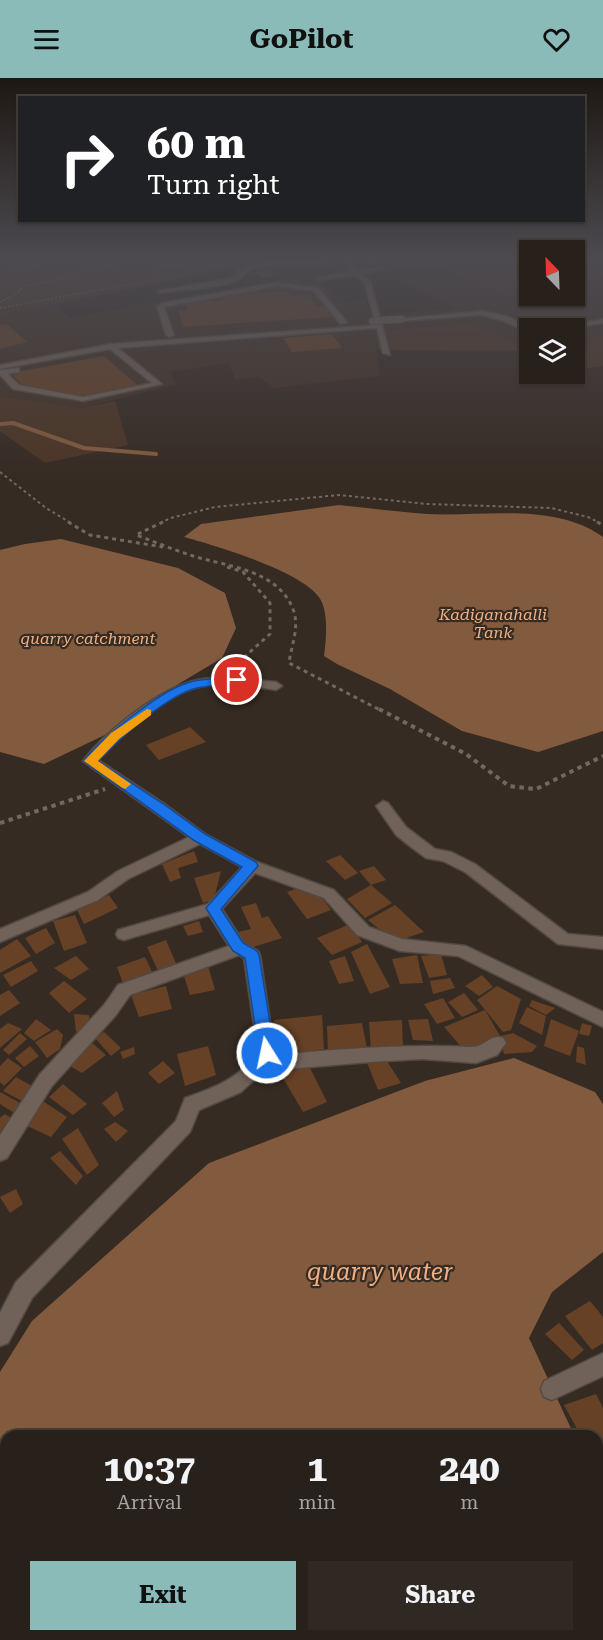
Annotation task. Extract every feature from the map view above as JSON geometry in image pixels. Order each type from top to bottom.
[{"type":"street","points":[[0,359],[106,339],[212,332]]},
{"type":"street","points":[[0,367],[111,346],[279,332]]},
{"type":"street","points":[[381,332],[387,353]]},
{"type":"street","points":[[111,346],[158,384],[83,399],[16,387],[2,372],[118,352]]},
{"type":"street","points":[[276,686],[237,680],[190,686],[171,695],[115,736],[90,761],[200,838],[252,866],[329,894],[363,931],[400,945],[460,950],[603,1020]]},
{"type":"street","points":[[382,806],[401,831],[416,843],[431,854],[446,856],[470,868],[564,940],[603,943]]},
{"type":"street","points":[[0,936],[93,896],[123,876],[200,838]]},
{"type":"street","points":[[124,934],[213,908],[252,866]]},
{"type":"street","points":[[0,1335],[24,1290],[183,1126],[192,1104],[230,1091],[260,1064],[267,1053],[252,955],[240,948],[213,908]]},
{"type":"street","points":[[0,1152],[46,1080],[110,1010],[124,990],[240,948]]},
{"type":"street","points":[[260,1064],[401,1053],[476,1055],[491,1050],[497,1043]]},
{"type":"street","points":[[552,1389],[603,1364]]},
{"type":"path","points":[[0,472],[46,508],[90,536],[175,549],[243,572],[270,603],[270,634],[219,681]]},
{"type":"path","points":[[603,525],[588,517],[551,508],[427,504],[339,495],[215,507],[171,519],[136,536],[256,574],[273,583],[286,596],[295,621],[288,663],[466,754],[508,786],[536,789],[603,756]]},
{"type":"path","points":[[0,823],[123,783]]},
{"type":"shaded area","points":[[0,332],[375,332],[379,376],[274,388],[259,377],[235,380],[229,363],[170,372],[177,384],[82,408],[0,396]]},
{"type":"shaded area","points":[[375,332],[494,332],[519,346],[519,351],[378,350]]},
{"type":"shaded area","points":[[494,332],[519,332],[519,346]]},
{"type":"shaded area","points":[[585,332],[603,332],[603,334],[585,337]]},
{"type":"shaded area","points":[[603,334],[603,366],[585,368],[585,337]]},
{"type":"shaded area","points":[[0,396],[82,408],[115,401],[128,445],[45,463],[0,431]]},
{"type":"water","name":"Kadiganahalli Tank","points":[[339,505],[427,514],[541,515],[584,526],[603,537],[603,731],[538,752],[462,731],[390,689],[324,656],[325,611],[316,594],[302,582],[261,562],[184,537],[201,524]]},
{"type":"water","name":"quarry catchment","points":[[61,539],[178,568],[225,593],[236,628],[222,658],[165,692],[109,733],[44,764],[0,752],[0,550]]},
{"type":"water","name":"quarry water","points":[[514,1058],[595,1092],[603,1104],[603,1252],[552,1292],[529,1338],[572,1430],[0,1430],[0,1372],[32,1321],[209,1163],[425,1081]]},
{"type":"building","points":[[0,332],[16,332],[27,342],[0,349]]},
{"type":"building","points":[[332,334],[342,348],[292,352],[283,338]]},
{"type":"building","points":[[104,356],[137,385],[80,396],[21,384],[11,373]]},
{"type":"building","points":[[190,727],[206,742],[159,760],[146,745]]},
{"type":"building","points":[[194,851],[198,862],[178,868],[181,878],[170,882],[162,864]]},
{"type":"building","points":[[340,855],[358,873],[345,880],[326,861]]},
{"type":"building","points":[[374,866],[386,880],[371,885],[359,871]]},
{"type":"building","points":[[221,871],[214,899],[203,903],[194,878]]},
{"type":"building","points":[[371,885],[392,903],[365,918],[347,899]]},
{"type":"building","points":[[298,888],[323,899],[331,910],[307,919],[287,892]]},
{"type":"building","points":[[109,895],[118,908],[84,924],[77,910]]},
{"type":"building","points":[[256,903],[262,918],[268,916],[282,938],[247,949],[238,932],[251,929],[241,907]]},
{"type":"building","points":[[395,905],[424,932],[403,939],[385,934],[368,920]]},
{"type":"building","points":[[75,915],[87,943],[64,951],[53,921]]},
{"type":"building","points":[[199,921],[203,932],[188,936],[183,926]]},
{"type":"building","points":[[350,924],[362,942],[332,955],[317,938]]},
{"type":"building","points":[[46,928],[55,943],[36,954],[25,938]]},
{"type":"building","points":[[17,939],[31,956],[0,973],[0,950]]},
{"type":"building","points":[[166,940],[177,966],[159,973],[147,947]]},
{"type":"building","points":[[367,944],[390,987],[370,994],[351,952]]},
{"type":"building","points":[[441,954],[447,975],[429,978],[421,956]]},
{"type":"building","points":[[417,955],[423,983],[400,984],[392,959]]},
{"type":"building","points":[[76,956],[89,969],[71,980],[54,968]]},
{"type":"building","points":[[345,956],[354,981],[339,984],[329,961]]},
{"type":"building","points":[[145,957],[154,976],[124,986],[117,967]]},
{"type":"building","points":[[31,961],[38,971],[11,987],[3,975]]},
{"type":"building","points":[[207,962],[215,990],[190,995],[182,970]]},
{"type":"building","points":[[482,975],[493,987],[479,996],[465,986]]},
{"type":"building","points":[[450,978],[455,988],[433,994],[430,981]]},
{"type":"building","points":[[64,981],[87,999],[69,1013],[49,993]]},
{"type":"building","points":[[166,986],[172,1009],[139,1017],[131,995]]},
{"type":"building","points":[[497,986],[521,999],[511,1030],[503,1032],[477,1000]]},
{"type":"building","points":[[9,990],[20,1003],[0,1016],[0,995]]},
{"type":"building","points":[[464,993],[478,1010],[462,1017],[448,1002]]},
{"type":"building","points":[[443,998],[455,1018],[437,1024],[424,1004]]},
{"type":"building","points":[[532,1000],[555,1008],[546,1015],[529,1006]]},
{"type":"building","points":[[527,1007],[546,1016],[542,1035],[519,1023]]},
{"type":"building","points":[[485,1010],[500,1036],[465,1051],[444,1027]]},
{"type":"building","points":[[74,1014],[89,1015],[90,1027],[76,1032]]},
{"type":"building","points":[[322,1015],[324,1049],[279,1056],[274,1020]]},
{"type":"building","points":[[36,1019],[51,1030],[34,1041],[24,1033]]},
{"type":"building","points":[[428,1019],[433,1041],[413,1040],[408,1020]]},
{"type":"building","points":[[551,1019],[579,1031],[570,1056],[544,1046]]},
{"type":"building","points":[[402,1020],[403,1048],[371,1050],[369,1022]]},
{"type":"building","points":[[8,1023],[22,1029],[0,1048],[0,1029]]},
{"type":"building","points":[[362,1023],[367,1048],[328,1053],[327,1026]]},
{"type":"building","points":[[582,1023],[592,1026],[589,1036],[579,1034]]},
{"type":"building","points":[[57,1029],[63,1035],[60,1049],[47,1058],[35,1042]]},
{"type":"building","points":[[104,1032],[121,1048],[111,1056],[95,1038]]},
{"type":"building","points":[[20,1033],[27,1039],[9,1055],[3,1050]]},
{"type":"building","points":[[513,1033],[537,1046],[532,1052],[504,1054],[500,1036]]},
{"type":"building","points":[[92,1043],[106,1055],[82,1073],[68,1065]]},
{"type":"building","points":[[30,1046],[39,1056],[24,1067],[15,1058]]},
{"type":"building","points":[[208,1046],[216,1075],[185,1086],[177,1054]]},
{"type":"building","points":[[577,1046],[584,1048],[586,1065],[576,1062]]},
{"type":"building","points":[[134,1047],[135,1054],[123,1059],[120,1052]]},
{"type":"building","points":[[8,1058],[22,1068],[4,1086],[0,1082],[0,1066]]},
{"type":"building","points":[[385,1058],[401,1083],[378,1090],[366,1060]]},
{"type":"building","points":[[163,1061],[175,1073],[159,1084],[148,1073]]},
{"type":"building","points":[[308,1064],[327,1102],[303,1112],[282,1076]]},
{"type":"building","points":[[16,1077],[32,1086],[22,1101],[3,1091]]},
{"type":"building","points":[[63,1084],[87,1104],[73,1115],[49,1097]]},
{"type":"building","points":[[117,1091],[124,1110],[114,1117],[102,1103]]},
{"type":"building","points":[[0,1092],[22,1104],[16,1114],[0,1104]]},
{"type":"building","points":[[44,1102],[67,1117],[51,1137],[25,1125]]},
{"type":"building","points":[[5,1114],[17,1122],[0,1139],[0,1118]]},
{"type":"building","points":[[115,1122],[128,1131],[116,1142],[104,1129]]},
{"type":"building","points":[[78,1128],[99,1165],[87,1175],[62,1139]]},
{"type":"building","points":[[60,1151],[83,1176],[76,1185],[50,1158]]},
{"type":"building","points":[[16,1189],[23,1204],[10,1213],[0,1197]]},
{"type":"building","points":[[590,1301],[603,1317],[603,1343],[592,1350],[565,1316]]},
{"type":"building","points":[[559,1323],[584,1350],[572,1360],[545,1334]]},
{"type":"building","points":[[596,1394],[603,1408],[603,1430],[578,1430],[564,1405]]},
{"type":"waterway","points":[[0,424],[13,423],[84,448],[156,454]]},
{"type":"slow traffic","points":[[125,784],[90,761],[115,736],[147,713]]},
{"type":"route","points":[[237,680],[190,686],[171,695],[115,736],[90,761],[158,806],[200,838],[252,866],[213,908],[238,947],[252,955],[267,1053]]}]
